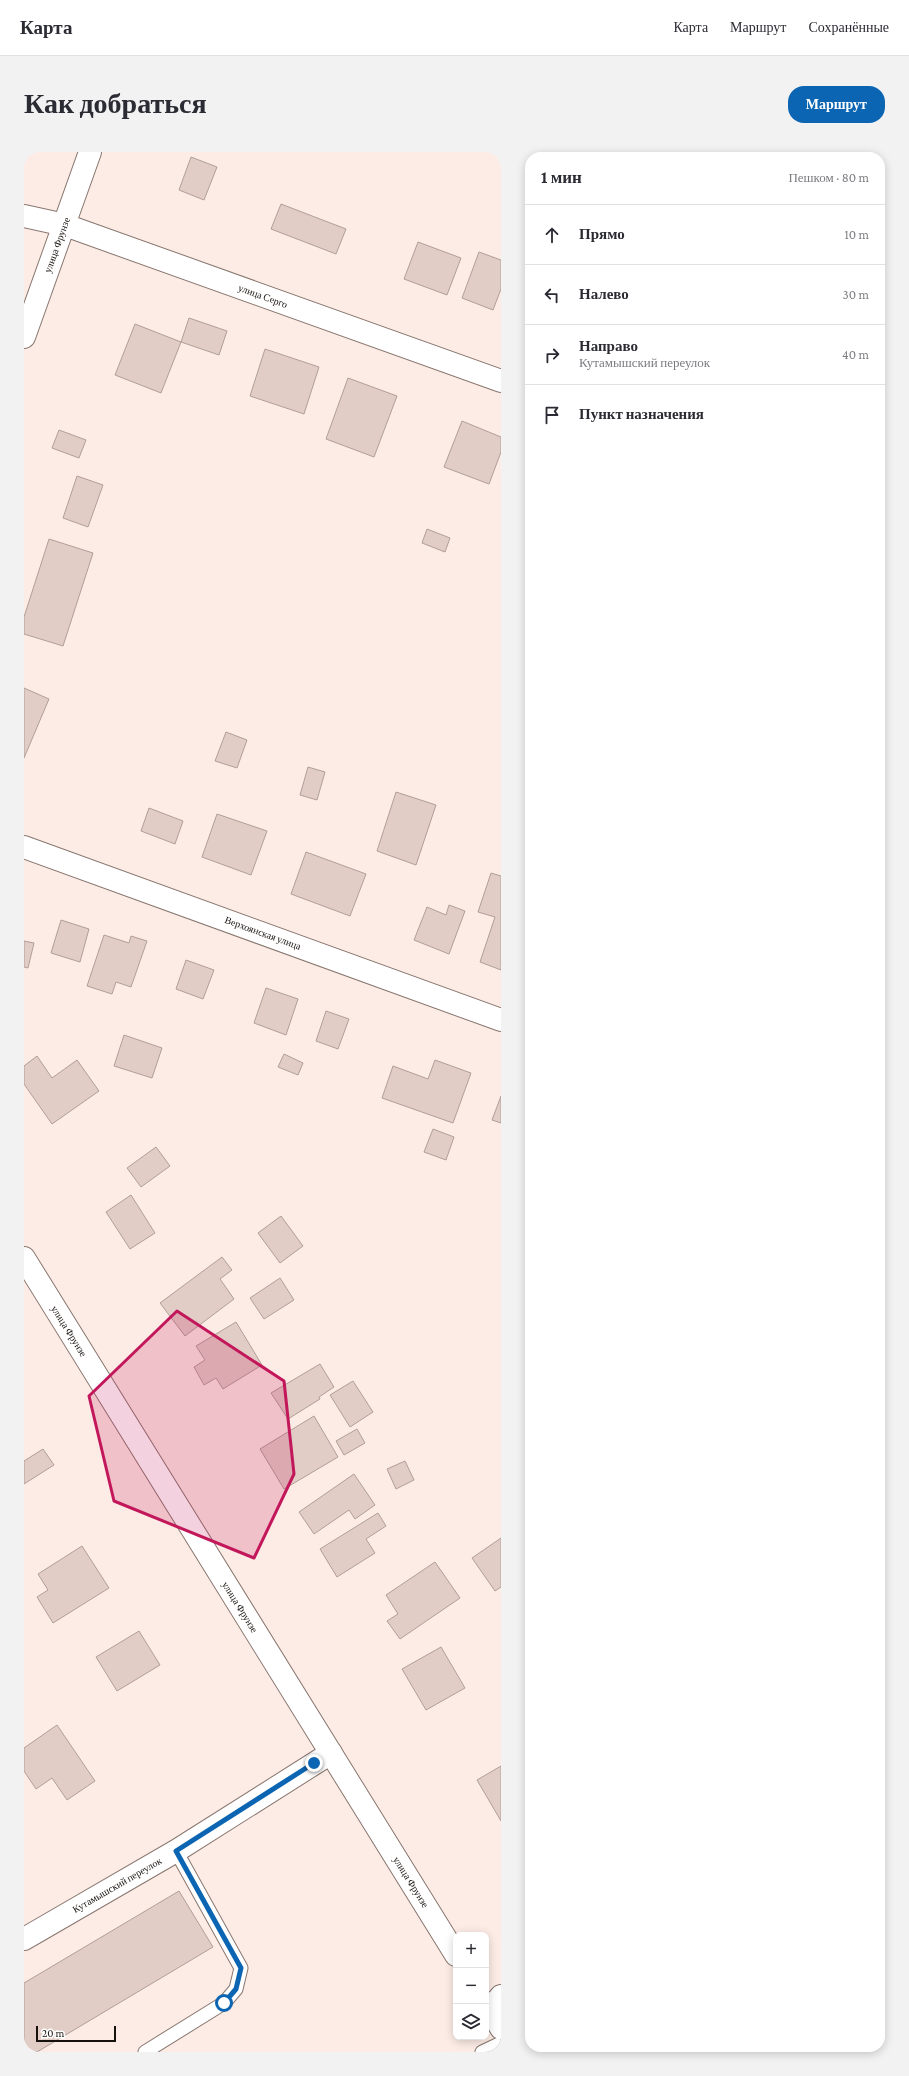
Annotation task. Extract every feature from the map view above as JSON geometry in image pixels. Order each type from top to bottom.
[{"type":"street","name":"улица Фрунзе","points":[[24,337],[90,152]]},
{"type":"street","name":"улица Серго","points":[[24,216],[64,225],[501,381]]},
{"type":"street","name":"Верхоянская улица","points":[[24,847],[501,1020]]},
{"type":"street","name":"улица Фрунзе","points":[[24,1258],[453,1950]]},
{"type":"street","name":"Кутамышский переулок","points":[[24,1939],[176,1851],[331,1753]]},
{"type":"street","points":[[492,2003],[501,2028]]},
{"type":"lane","points":[[145,2052],[224,2003],[236,1989],[241,1968],[176,1851]]},
{"type":"lane","points":[[482,2052],[501,2043]]},
{"type":"highlighted area","points":[[177,1311],[284,1381],[294,1474],[254,1558],[114,1501],[89,1396]]},
{"type":"building","points":[[191,157],[217,167],[204,200],[179,190]]},
{"type":"building","points":[[281,204],[346,229],[336,254],[271,229]]},
{"type":"building","points":[[418,242],[461,258],[447,295],[404,279]]},
{"type":"building","points":[[479,252],[501,260],[501,289],[493,310],[462,298]]},
{"type":"building","points":[[189,318],[227,331],[219,355],[181,342]]},
{"type":"building","points":[[135,324],[181,342],[161,393],[115,375]]},
{"type":"building","points":[[265,349],[319,367],[304,414],[250,396]]},
{"type":"building","points":[[348,378],[397,396],[374,457],[326,439]]},
{"type":"building","points":[[462,421],[501,437],[501,452],[489,484],[444,467]]},
{"type":"building","points":[[59,430],[86,440],[79,458],[52,448]]},
{"type":"building","points":[[77,476],[103,485],[88,527],[63,518]]},
{"type":"building","points":[[427,529],[450,538],[445,552],[422,543]]},
{"type":"building","points":[[49,539],[93,553],[63,646],[24,634],[24,617]]},
{"type":"building","points":[[24,688],[49,699],[24,758]]},
{"type":"building","points":[[226,732],[247,740],[237,768],[215,761]]},
{"type":"building","points":[[308,767],[325,772],[317,800],[300,795]]},
{"type":"building","points":[[396,792],[436,805],[416,865],[377,851]]},
{"type":"building","points":[[149,808],[183,821],[175,844],[141,831]]},
{"type":"building","points":[[217,814],[267,831],[251,875],[202,857]]},
{"type":"building","points":[[306,852],[366,874],[350,916],[291,894]]},
{"type":"building","points":[[491,873],[501,876],[501,970],[480,962],[495,917],[478,912]]},
{"type":"building","points":[[449,905],[465,911],[449,954],[414,940],[427,907],[446,915]]},
{"type":"building","points":[[61,920],[89,929],[80,962],[51,953]]},
{"type":"building","points":[[104,935],[129,943],[131,936],[147,941],[131,987],[116,982],[112,994],[87,986]]},
{"type":"building","points":[[24,941],[34,943],[28,968],[24,967]]},
{"type":"building","points":[[186,960],[214,970],[203,999],[176,989]]},
{"type":"building","points":[[266,988],[298,999],[286,1035],[254,1023]]},
{"type":"building","points":[[326,1011],[349,1019],[338,1049],[316,1041]]},
{"type":"building","points":[[124,1035],[162,1048],[152,1078],[114,1066]]},
{"type":"building","points":[[284,1054],[303,1063],[298,1075],[278,1067]]},
{"type":"building","points":[[37,1056],[52,1078],[77,1060],[99,1091],[52,1124],[24,1084],[24,1066]]},
{"type":"building","points":[[435,1060],[471,1073],[453,1123],[382,1098],[393,1066],[428,1079]]},
{"type":"building","points":[[501,1096],[501,1123],[492,1120]]},
{"type":"building","points":[[433,1129],[454,1137],[446,1160],[424,1152]]},
{"type":"building","points":[[156,1147],[170,1166],[141,1187],[127,1168]]},
{"type":"building","points":[[131,1195],[155,1233],[130,1249],[106,1212]]},
{"type":"building","points":[[281,1216],[303,1246],[280,1263],[258,1233]]},
{"type":"building","points":[[222,1257],[232,1270],[220,1279],[234,1299],[185,1336],[160,1303]]},
{"type":"building","points":[[280,1278],[294,1300],[264,1319],[250,1298]]},
{"type":"building","points":[[236,1322],[262,1365],[223,1389],[216,1378],[204,1385],[194,1367],[205,1360],[196,1346]]},
{"type":"building","points":[[320,1364],[334,1387],[319,1397],[320,1399],[288,1419],[271,1393]]},
{"type":"building","points":[[353,1381],[373,1412],[350,1427],[330,1395]]},
{"type":"building","points":[[314,1416],[338,1457],[284,1489],[260,1449]]},
{"type":"building","points":[[357,1429],[365,1443],[344,1455],[336,1441]]},
{"type":"building","points":[[43,1449],[54,1465],[24,1484],[24,1461]]},
{"type":"building","points":[[405,1461],[414,1480],[396,1489],[387,1469]]},
{"type":"building","points":[[354,1474],[375,1505],[355,1519],[349,1510],[314,1534],[299,1512]]},
{"type":"building","points":[[378,1513],[386,1526],[366,1539],[375,1553],[337,1577],[320,1549]]},
{"type":"building","points":[[501,1538],[501,1587],[495,1591],[472,1558]]},
{"type":"building","points":[[82,1546],[109,1588],[53,1623],[37,1597],[48,1590],[38,1574]]},
{"type":"building","points":[[435,1562],[460,1598],[400,1639],[387,1621],[398,1614],[386,1595]]},
{"type":"building","points":[[139,1631],[160,1665],[117,1691],[96,1657]]},
{"type":"building","points":[[441,1647],[465,1688],[426,1710],[402,1669]]},
{"type":"building","points":[[57,1725],[95,1781],[67,1800],[52,1778],[36,1789],[24,1771],[24,1748]]},
{"type":"building","points":[[501,1766],[501,1821],[477,1780]]},
{"type":"building","points":[[179,1891],[213,1947],[37,2052],[24,2052],[24,1983]]},
{"type":"route","points":[[224,2003],[236,1989],[241,1968],[197,1886],[176,1851],[314,1763]]}]
